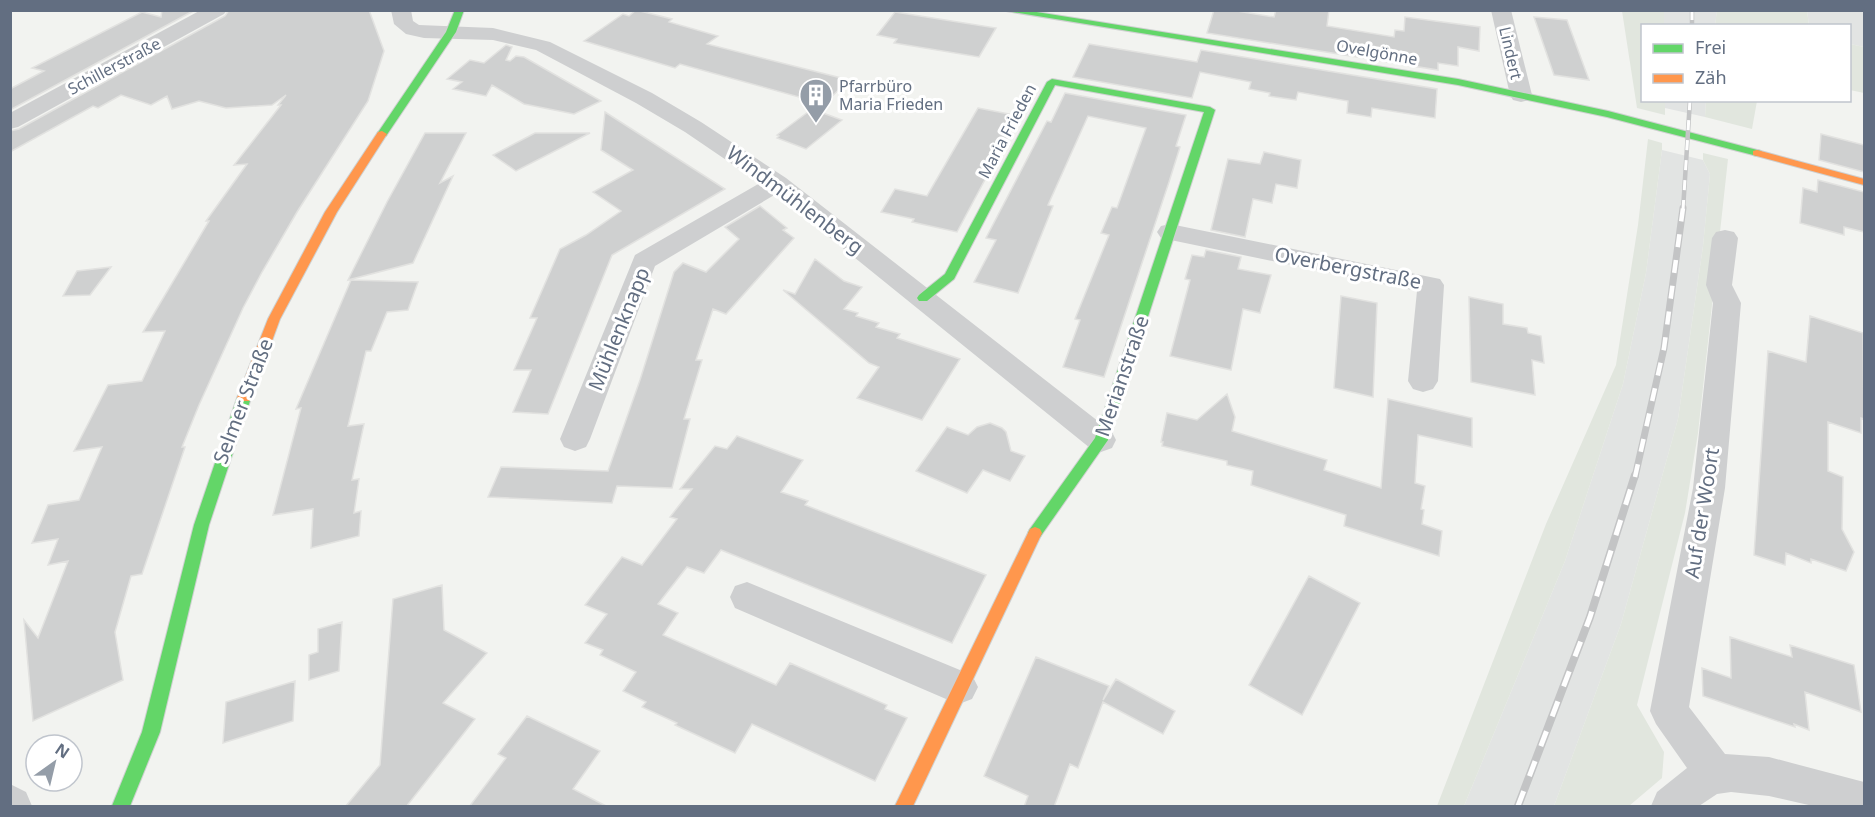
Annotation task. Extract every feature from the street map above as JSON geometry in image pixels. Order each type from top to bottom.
[{"type":"street","name":"Schillerstraße","points":[[10,122],[217,10]]},
{"type":"street","points":[[401,10],[404,24],[413,30],[455,21]]},
{"type":"street","name":"Selmer Straße","points":[[121,807],[135,780],[158,713],[182,600],[221,456],[274,319],[331,212],[455,21],[476,10]]},
{"type":"street","name":"Ovelgönne","points":[[1004,10],[1330,61],[1521,95],[1864,182]]},
{"type":"street","name":"Lindert","points":[[1501,10],[1521,95]]},
{"type":"street","name":"Windmühlenberg","points":[[455,21],[493,34],[543,46],[683,121],[777,183],[1101,440]]},
{"type":"street","name":"Maria Frieden","points":[[923,298],[950,276],[1052,82],[1210,110]]},
{"type":"street","name":"Merianstraße","points":[[904,807],[1030,540],[1101,440],[1210,110]]},
{"type":"street","name":"Mühlenknapp","points":[[575,439],[644,261],[777,183]]},
{"type":"street","name":"Overbergstraße","points":[[1170,232],[1431,285],[1423,381]]},
{"type":"street","name":"Auf der Woort","points":[[1716,775],[1669,711],[1708,488],[1727,303],[1719,285],[1725,238]]},
{"type":"street","points":[[747,597],[959,687]]},
{"type":"street","points":[[1671,807],[1688,789],[1716,775],[1746,774],[1797,783],[1864,802]]},
{"type":"shaded area","points":[[1717,10],[1807,11],[1809,24],[1715,24]]},
{"type":"shaded area","points":[[1622,11],[1664,11],[1664,24],[1641,24],[1641,102],[1665,102],[1665,115],[1637,108]]},
{"type":"shaded area","points":[[1664,11],[1717,11],[1715,24],[1664,24]]},
{"type":"shaded area","points":[[1807,11],[1864,11],[1864,47],[1851,44],[1851,24],[1809,24]]},
{"type":"shaded area","points":[[1851,44],[1864,47],[1864,93],[1851,90]]},
{"type":"shaded area","points":[[1665,102],[1706,102],[1705,117],[1665,108]]},
{"type":"shaded area","points":[[1706,102],[1757,102],[1752,129],[1705,117]]},
{"type":"shaded area","points":[[1648,139],[1662,143],[1662,150],[1646,273],[1623,384],[1565,561],[1464,806],[1437,806],[1546,524],[1616,365],[1638,225]]},
{"type":"shaded area","points":[[1662,150],[1703,160],[1710,174],[1703,246],[1678,419],[1621,624],[1554,806],[1464,806],[1565,561],[1623,384],[1646,273]]},
{"type":"shaded area","points":[[1703,153],[1728,159],[1698,433],[1685,513],[1637,705],[1664,752],[1662,778],[1629,806],[1554,806],[1621,624],[1678,419],[1703,246],[1710,174],[1703,160]]},
{"type":"building","points":[[162,10],[195,10],[10,110],[10,89],[44,71],[32,68],[142,12],[161,17]]},
{"type":"building","points":[[229,10],[369,10],[384,51],[368,101],[297,212],[262,272],[199,405],[182,447],[185,447],[142,574],[131,576],[115,632],[123,680],[33,721],[24,620],[38,638],[68,561],[48,565],[58,539],[32,543],[48,505],[79,500],[102,447],[74,451],[108,385],[142,381],[165,331],[143,332],[209,221],[206,221],[247,164],[234,165],[281,105],[278,105],[286,95],[272,105],[226,108],[199,101],[172,109],[167,96],[151,105],[121,95],[98,108],[93,106],[10,152],[10,131],[19,129],[225,16]]},
{"type":"building","points":[[636,10],[672,19],[669,22],[718,36],[707,44],[849,80],[824,104],[680,64],[675,68],[584,41],[623,14],[629,16]]},
{"type":"building","points":[[1214,10],[1231,10],[1274,17],[1276,10],[1329,10],[1327,26],[1394,37],[1395,30],[1404,31],[1405,17],[1480,27],[1479,51],[1458,47],[1458,66],[1438,63],[1438,70],[1207,33]]},
{"type":"building","points":[[895,12],[996,28],[979,57],[894,43],[897,39],[877,35]]},
{"type":"building","points":[[1534,17],[1567,20],[1589,80],[1554,75]]},
{"type":"building","points":[[1089,44],[1197,62],[1201,50],[1437,89],[1435,118],[1372,108],[1371,117],[1347,113],[1348,101],[1298,92],[1296,100],[1269,96],[1270,93],[1249,89],[1251,82],[1200,72],[1192,98],[1073,77]]},
{"type":"building","points":[[506,45],[512,47],[506,60],[510,61],[516,56],[524,57],[601,101],[574,114],[524,104],[492,85],[486,96],[453,89],[462,82],[447,79],[470,60],[484,63]]},
{"type":"building","points":[[1065,93],[1186,115],[1176,146],[1180,147],[1104,377],[1063,367],[1080,320],[1075,319],[1109,235],[1101,233],[1112,207],[1117,208],[1146,128],[1088,116],[1048,205],[1053,206],[1018,293],[974,282],[996,240],[986,238],[1047,121],[1051,122]]},
{"type":"building","points":[[978,108],[1019,116],[957,232],[881,212],[895,189],[927,196]]},
{"type":"building","name":"Pfarrbüro Maria Frieden","points":[[812,109],[842,120],[806,149],[777,138],[779,136],[777,135]]},
{"type":"building","points":[[605,112],[725,189],[612,255],[548,414],[513,412],[531,370],[514,370],[537,318],[530,318],[560,249],[586,235],[621,211],[593,192],[633,170],[601,150]]},
{"type":"building","points":[[425,133],[466,133],[440,183],[453,176],[413,263],[348,280],[387,202]]},
{"type":"building","points":[[535,133],[590,133],[516,171],[493,155]]},
{"type":"building","points":[[1821,134],[1864,145],[1864,172],[1819,160]]},
{"type":"building","points":[[1264,152],[1301,160],[1297,188],[1276,184],[1272,203],[1253,199],[1245,237],[1211,230],[1228,159],[1260,164]]},
{"type":"building","points":[[1818,180],[1864,192],[1864,232],[1844,227],[1844,235],[1800,223],[1803,188],[1817,192]]},
{"type":"building","points":[[760,206],[787,228],[783,230],[794,238],[726,314],[713,309],[696,360],[702,360],[684,419],[690,419],[672,488],[617,486],[612,503],[488,497],[501,467],[608,471],[674,272],[683,263],[706,272],[739,239],[725,227]]},
{"type":"building","points":[[1206,250],[1241,257],[1238,269],[1271,275],[1260,313],[1243,309],[1231,370],[1170,356],[1190,280],[1185,279],[1192,255],[1204,257]]},
{"type":"building","points":[[815,259],[844,281],[862,287],[844,309],[858,313],[856,316],[879,323],[876,327],[900,334],[897,338],[960,359],[922,420],[857,398],[879,367],[869,363],[783,290],[795,294]]},
{"type":"building","points":[[111,267],[90,295],[63,296],[77,271]]},
{"type":"building","points":[[351,280],[418,282],[408,310],[387,312],[371,351],[366,351],[348,426],[364,424],[352,480],[359,479],[354,513],[361,511],[359,536],[311,548],[313,509],[273,515],[301,408],[296,409]]},
{"type":"building","points":[[1341,296],[1377,303],[1373,397],[1334,388]]},
{"type":"building","points":[[1469,297],[1503,304],[1503,324],[1527,328],[1528,333],[1541,336],[1544,363],[1532,360],[1535,395],[1471,382]]},
{"type":"building","points":[[1810,316],[1863,333],[1864,419],[1861,418],[1861,433],[1828,422],[1828,471],[1843,477],[1842,529],[1854,552],[1846,571],[1811,559],[1811,563],[1786,553],[1785,565],[1754,555],[1768,351],[1806,362]]},
{"type":"building","points":[[1227,394],[1235,417],[1232,431],[1327,460],[1324,470],[1381,488],[1388,399],[1472,418],[1472,447],[1418,435],[1415,483],[1425,486],[1421,509],[1424,510],[1422,524],[1442,531],[1439,556],[1344,526],[1346,515],[1251,485],[1253,471],[1227,465],[1227,461],[1162,446],[1167,413],[1197,420]]},
{"type":"building","points":[[990,423],[1006,432],[1011,451],[1025,456],[1010,481],[983,470],[967,493],[916,471],[947,427],[968,435],[977,427]]},
{"type":"building","points":[[737,436],[803,460],[781,492],[808,501],[805,505],[986,575],[952,643],[721,550],[704,573],[687,567],[658,604],[678,613],[663,635],[776,685],[790,663],[887,705],[885,709],[907,718],[875,781],[752,724],[735,753],[675,725],[677,723],[642,707],[646,702],[623,691],[636,672],[600,655],[603,650],[585,643],[607,614],[585,605],[622,557],[642,565],[677,519],[670,517],[692,489],[680,489],[715,446],[727,449]]},
{"type":"building","points":[[1309,576],[1360,603],[1302,715],[1249,685]]},
{"type":"building","points":[[442,585],[444,630],[487,653],[443,703],[475,719],[406,807],[345,807],[380,765],[393,599]]},
{"type":"building","points":[[342,622],[339,671],[309,680],[309,655],[318,652],[318,629]]},
{"type":"building","points":[[1730,637],[1792,657],[1790,645],[1854,665],[1861,712],[1805,692],[1809,730],[1703,696],[1702,668],[1731,678]]},
{"type":"building","points":[[1036,657],[1109,686],[1103,700],[1116,679],[1175,711],[1163,734],[1103,702],[1078,768],[1070,764],[1054,807],[1024,807],[1028,796],[984,776]]},
{"type":"building","points":[[295,681],[293,721],[223,743],[226,702]]},
{"type":"building","points":[[527,716],[600,751],[573,789],[608,807],[469,807],[506,758],[498,754]]},
{"type":"railway","points":[[1692,10],[1692,24]]},
{"type":"railway","points":[[1683,210],[1690,102]]},
{"type":"railway","points":[[1635,477],[1664,348],[1683,208]]},
{"type":"railway","points":[[1518,806],[1590,617],[1635,475]]},
{"type":"traffic: fast","points":[[382,134],[451,32],[460,10]]},
{"type":"traffic: fast","points":[[1004,10],[1458,82],[1608,114],[1757,153]]},
{"type":"traffic: fast","points":[[923,298],[950,276],[1052,82],[1210,110],[1101,440],[1035,533]]},
{"type":"traffic: fast","points":[[121,806],[133,782],[151,732],[201,525],[225,448],[244,398]]},
{"type":"traffic: slow","points":[[244,398],[274,319],[331,212],[382,134]]},
{"type":"traffic: slow","points":[[1757,153],[1864,182]]},
{"type":"traffic: slow","points":[[904,806],[1035,533]]},
{"type":"place","name":"Pfarrbüro Maria Frieden","points":[[816,124]]}]
